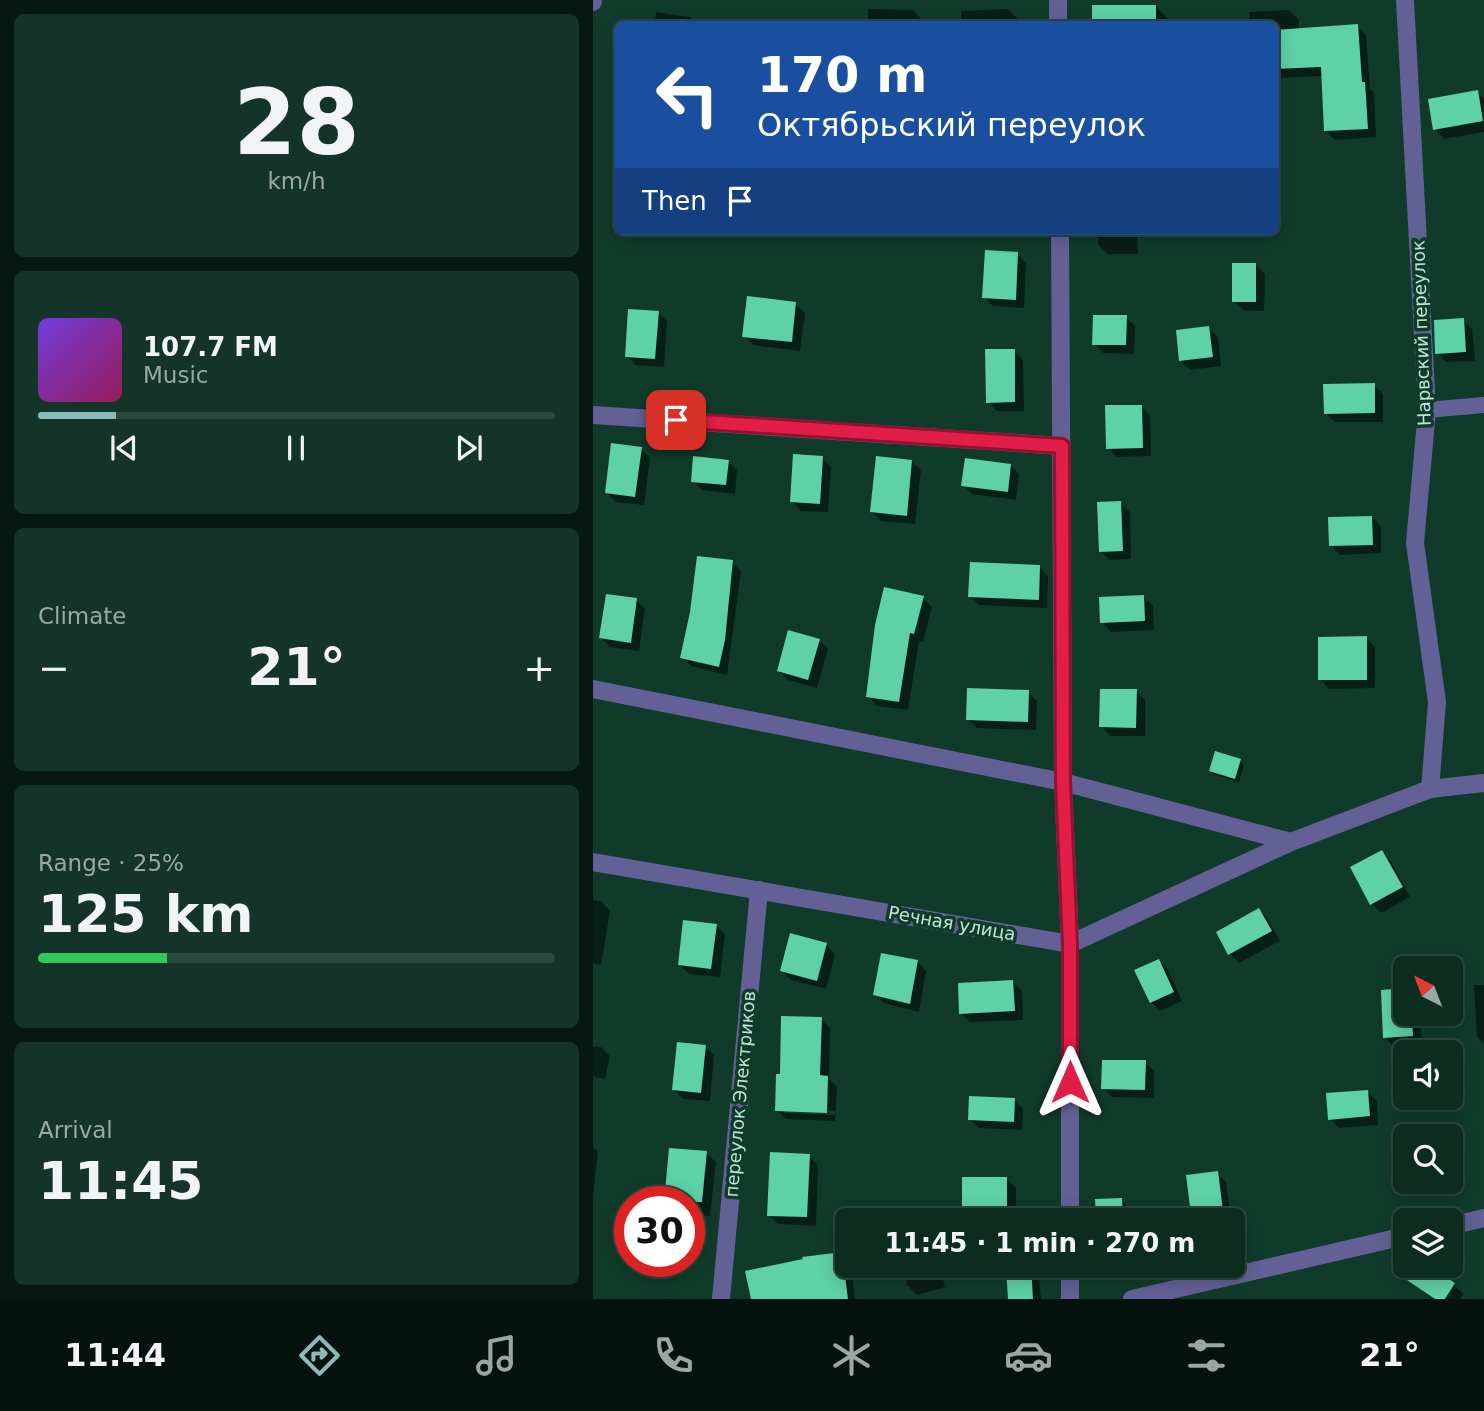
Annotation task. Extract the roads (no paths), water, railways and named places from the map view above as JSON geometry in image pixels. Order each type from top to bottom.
[{"type":"street","points":[[1058,0],[1058,21]]},
{"type":"street","name":"Нарвский переулок","points":[[1405,0],[1427,410],[1415,543],[1437,702],[1430,789]]},
{"type":"street","points":[[1060,235],[1063,782],[1070,944],[1070,1208]]},
{"type":"street","points":[[593,415],[1062,446]]},
{"type":"street","points":[[593,690],[1063,782],[1291,842]]},
{"type":"street","points":[[1070,944],[1291,842],[1430,789],[1484,783]]},
{"type":"street","name":"Речная улица","points":[[593,862],[1070,944]]},
{"type":"street","name":"переулок Электриков","points":[[721,1299],[759,890]]},
{"type":"street","points":[[1463,1223],[1484,1218]]},
{"type":"street","points":[[1131,1299],[1393,1239]]},
{"type":"street","points":[[1070,1278],[1070,1299]]},
{"type":"lane","points":[[1427,410],[1484,405]]}]
